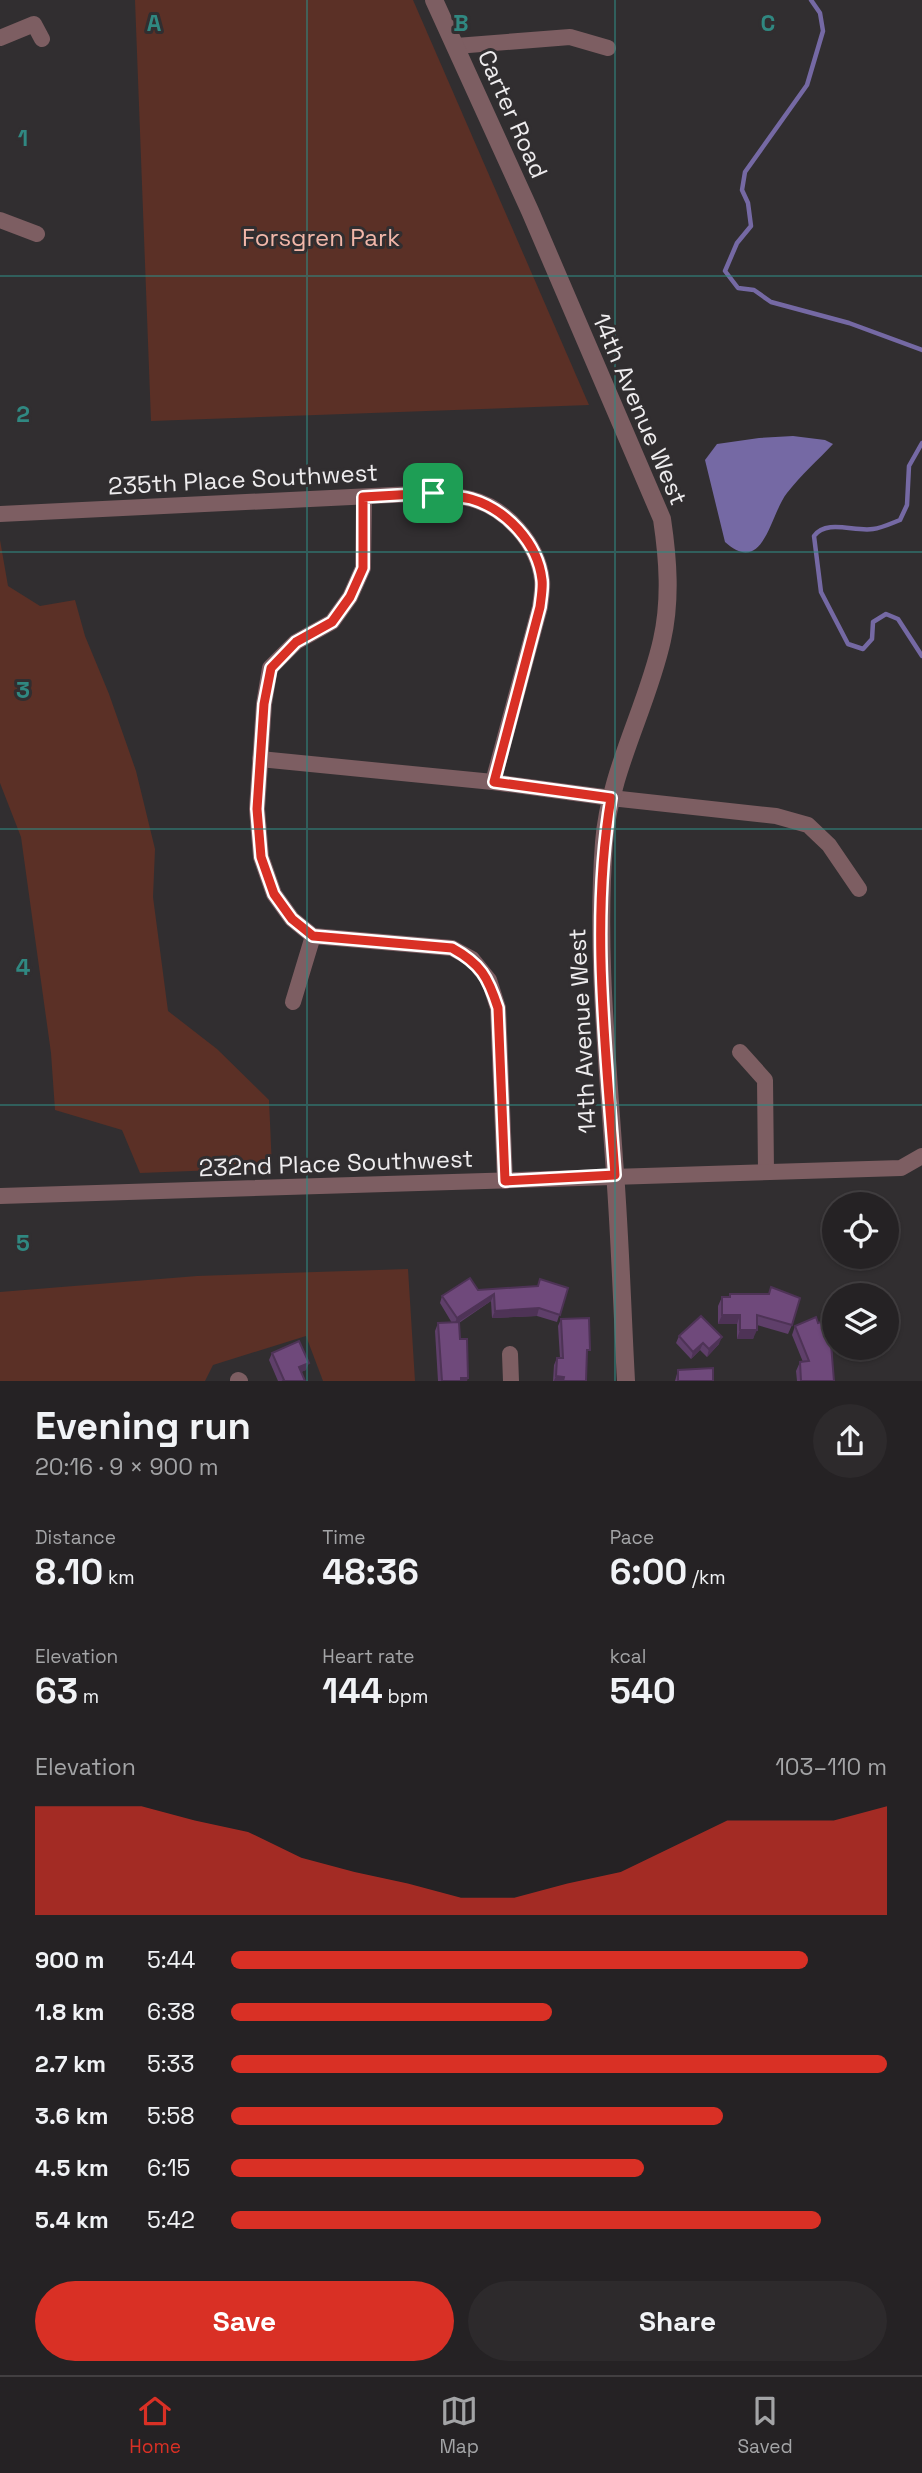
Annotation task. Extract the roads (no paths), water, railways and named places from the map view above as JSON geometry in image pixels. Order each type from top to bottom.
[{"type":"street","name":"Carter Road","points":[[434,0],[530,211]]},
{"type":"street","points":[[0,38],[34,23],[42,39]]},
{"type":"street","points":[[456,46],[570,37],[608,48]]},
{"type":"street","name":"14th Avenue West","points":[[530,211],[662,519],[668,563],[662,640],[611,798],[604,839],[600,908],[626,1381]]},
{"type":"street","points":[[0,220],[37,234]]},
{"type":"street","name":"235th Place Southwest","points":[[0,514],[433,493],[472,499],[497,512],[520,530],[533,551],[542,579],[540,607],[494,782]]},
{"type":"street","points":[[363,497],[363,568],[350,597],[332,622],[296,642],[271,668],[264,704],[257,809],[261,857],[274,894],[292,919],[313,936],[452,948],[472,959],[489,980],[498,1008],[505,1181]]},
{"type":"street","points":[[260,759],[494,782],[776,816],[808,825],[830,845],[859,889]]},
{"type":"street","points":[[293,1002],[313,936]]},
{"type":"street","points":[[740,1052],[765,1080],[766,1171]]},
{"type":"street","name":"232nd Place Southwest","points":[[0,1195],[901,1168],[922,1156]]},
{"type":"street","points":[[510,1354],[511,1381]]},
{"type":"waterway","points":[[811,0],[820,13],[823,31],[807,85],[745,172],[742,190],[748,203],[751,226],[737,243],[725,271],[738,288],[754,290],[771,302],[849,323],[922,350]]},
{"type":"waterway","points":[[922,443],[909,466],[907,505],[900,520],[873,529],[826,528],[814,536],[821,592],[848,644],[863,649],[872,639],[873,622],[886,614],[898,619],[922,656]]},
{"type":"park label","name":"Forsgren Park","points":[[321,237]]}]
